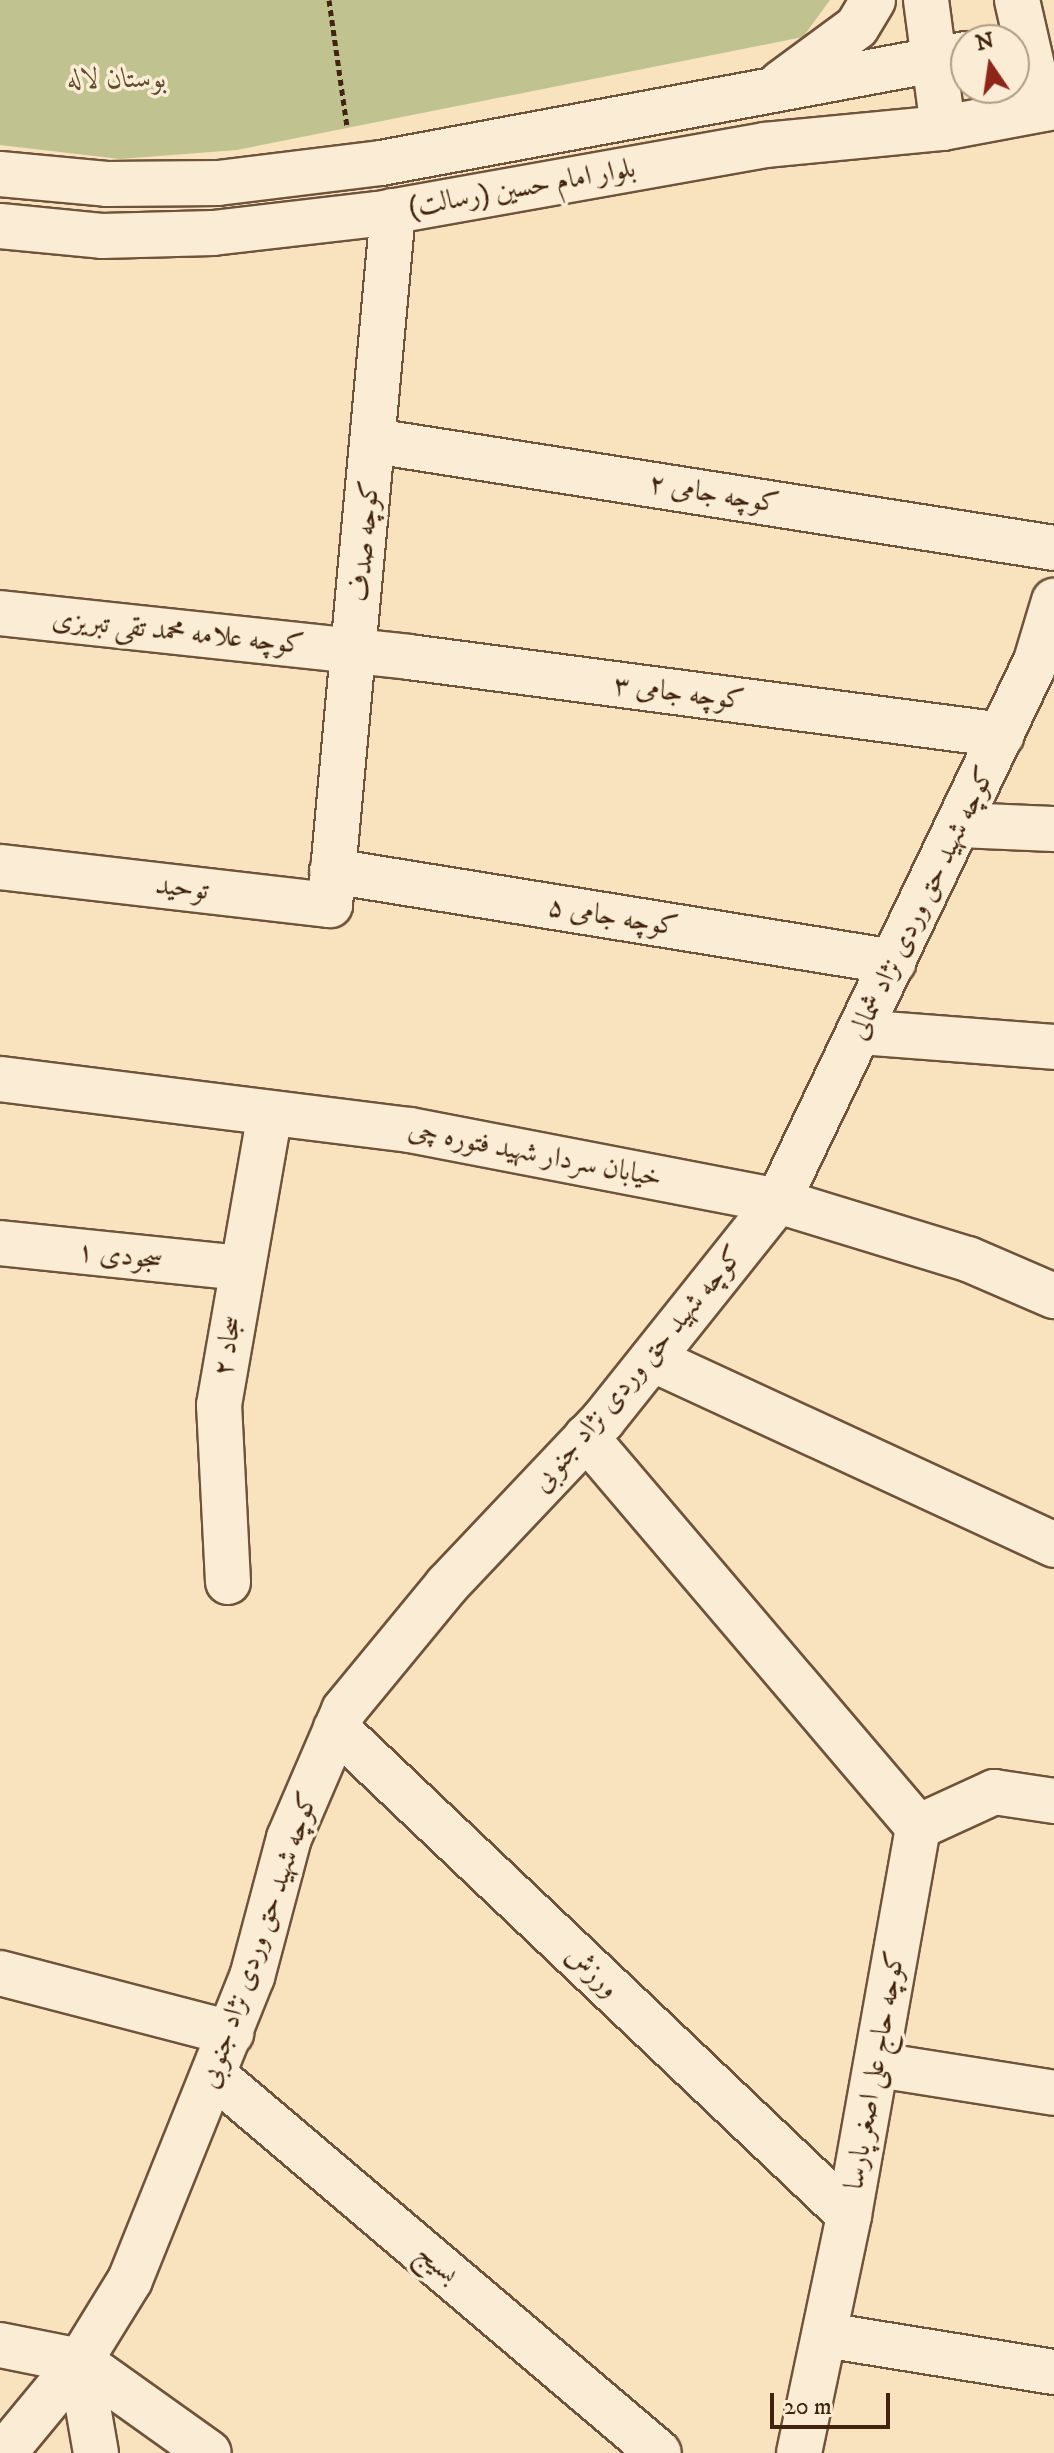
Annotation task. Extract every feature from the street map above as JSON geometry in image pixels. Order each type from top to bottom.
[{"type":"street","points":[[773,89],[857,27],[873,0]]},
{"type":"street","points":[[926,0],[949,57],[943,128]]},
{"type":"street","points":[[1017,0],[1048,108]]},
{"type":"street","name":"بلوار امام حسین (رسالت)","points":[[0,174],[107,184],[218,183],[353,166],[949,57]]},
{"type":"street","name":"بلوار امام حسین (رسالت)","points":[[0,226],[102,236],[213,233],[393,211],[765,145],[943,128],[1048,108]]},
{"type":"street","name":"کوچه صدف","points":[[332,871],[355,651],[393,211]]},
{"type":"street","name":"کوچه جامی ۲","points":[[374,441],[1054,548]]},
{"type":"street","name":"کوچه شهید حق وردی نژاد شمالی","points":[[778,1201],[1002,735],[1036,661],[1054,601]]},
{"type":"street","name":"کوچه علامه محمد تقی تبریزی","points":[[0,613],[355,651]]},
{"type":"street","name":"کوچه جامی ۳","points":[[355,651],[1002,735]]},
{"type":"street","points":[[959,825],[1054,829]]},
{"type":"street","name":"توحید","points":[[0,867],[330,905],[332,871]]},
{"type":"street","name":"کوچه جامی ۵","points":[[332,871],[894,962]]},
{"type":"street","points":[[860,1032],[1054,1047]]},
{"type":"street","name":"خیابان سردار شهید فتوره چی","points":[[0,1079],[410,1130],[778,1201],[968,1259],[1054,1296]]},
{"type":"street","name":"سجاد ۲","points":[[228,1582],[219,1405],[240,1268],[270,1113]]},
{"type":"street","name":"کوچه شهید حق وردی نژاد جنوبی","points":[[4,2453],[80,2361],[130,2280],[215,2076],[252,1977],[289,1838],[344,1710],[447,1585],[586,1437],[778,1201]]},
{"type":"street","name":"سجودی ۱","points":[[0,1243],[240,1268]]},
{"type":"street","points":[[652,1359],[1054,1545]]},
{"type":"street","points":[[586,1437],[918,1827],[994,1792],[1054,1801]]},
{"type":"street","name":"ورزش","points":[[336,1728],[849,2215]]},
{"type":"street","name":"کوچه حاج علی اصغر پارسا","points":[[799,2453],[878,2065],[918,1827]]},
{"type":"street","points":[[0,1973],[231,2033]]},
{"type":"street","points":[[878,2065],[1054,2093]]},
{"type":"street","name":"بسیج","points":[[215,2076],[659,2453]]},
{"type":"street","points":[[825,2335],[1054,2372]]},
{"type":"street","points":[[0,2345],[80,2361],[209,2453]]},
{"type":"street","points":[[80,2361],[96,2453]]},
{"type":"path","points":[[329,0],[353,166]]},
{"type":"green space","name":"بوستان لاله","points":[[0,0],[830,0],[803,37],[237,150],[120,159],[0,145]]}]
